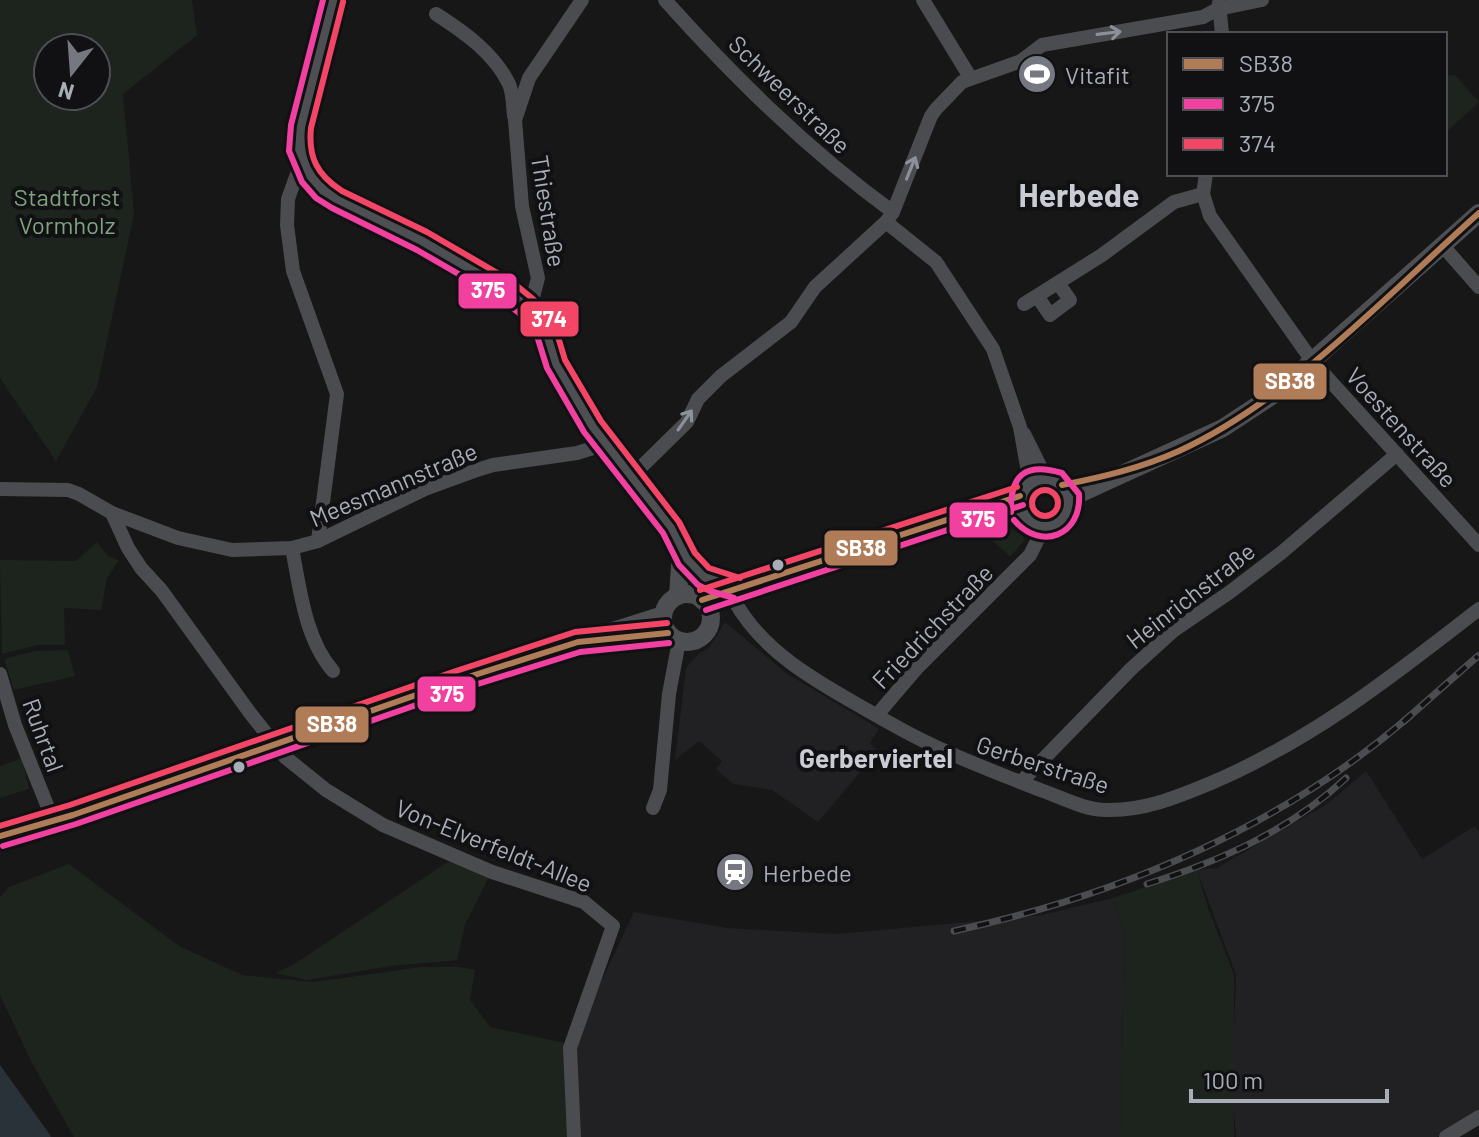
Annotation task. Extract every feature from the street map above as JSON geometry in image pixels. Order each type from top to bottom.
[{"type":"main road","points":[[0,836],[97,807],[437,687],[578,642],[670,630],[694,641],[710,624],[697,602],[684,554],[671,528],[606,444],[572,393],[556,364],[547,335],[538,319],[506,290],[422,241],[337,200],[323,191],[310,176],[299,149],[301,126],[333,0]]},
{"type":"main road","points":[[670,630],[668,603],[697,602],[736,594],[759,582],[1041,492],[1113,477],[1223,428],[1276,393],[1313,362],[1479,213]]},
{"type":"main road","points":[[1041,492],[1068,508],[1059,521],[1044,527],[1031,523],[1041,492]]},
{"type":"main road","points":[[684,554],[703,576],[736,594]]},
{"type":"street","name":"Thiestraße","points":[[515,120],[529,78],[582,0]]},
{"type":"street","name":"Schweerstraße","points":[[665,0],[759,100],[936,262],[993,349],[1020,427],[1038,458],[1041,492]]},
{"type":"street","points":[[923,0],[970,77]]},
{"type":"street","points":[[632,476],[687,422],[698,399],[721,376],[791,322],[815,287],[889,217],[931,116],[962,82],[1021,61],[1042,45],[1203,17],[1218,4],[1262,0]]},
{"type":"street","points":[[1218,4],[1222,32]]},
{"type":"street","name":"Thiestraße","points":[[436,14],[465,33],[489,55],[510,86],[522,206],[538,278],[533,297],[526,306]]},
{"type":"street","points":[[297,174],[288,199],[287,225],[293,271],[337,394],[318,541]]},
{"type":"street","points":[[1058,283],[1070,300],[1050,315],[1031,300],[1102,255],[1174,202],[1203,194],[1206,176]]},
{"type":"street","name":"Voestenstraße","points":[[1203,194],[1210,216],[1313,362],[1479,545]]},
{"type":"street","points":[[1442,245],[1479,287]]},
{"type":"street","name":"Meesmannstraße","points":[[112,513],[178,538],[232,550],[292,548],[318,541],[425,489],[477,470],[577,453],[606,444]]},
{"type":"street","name":"Heinrichstraße","points":[[1021,782],[1131,669],[1173,631],[1281,553],[1397,454]]},
{"type":"street","points":[[0,489],[68,490],[112,513]]},
{"type":"street","name":"Von-Elverfeldt-Allee","points":[[112,513],[141,568],[162,591],[285,757],[326,790],[383,825],[492,872],[584,902],[613,926],[570,1048],[574,1137]]},
{"type":"street","name":"Friedrichstraße","points":[[877,715],[917,668],[1030,555],[1044,527]]},
{"type":"street","name":"Meesmannstraße","points":[[292,548],[310,629],[324,661],[333,671]]},
{"type":"street","name":"Gerberstraße","points":[[736,594],[762,638],[788,661],[877,715],[945,753],[1103,810],[1137,809],[1235,772],[1338,716],[1479,609]]},
{"type":"street","points":[[653,808],[660,790],[669,694],[670,630]]},
{"type":"street","name":"Ruhrtal","points":[[0,674],[15,725],[49,810]]},
{"type":"street","points":[[1446,1137],[1479,1117]]},
{"type":"shaded area","points":[[725,622],[786,673],[879,729],[870,743],[878,751],[818,822],[772,790],[733,784],[716,769],[722,761],[699,741],[675,760],[686,668],[698,654],[709,648]]},
{"type":"shaded area","points":[[1366,771],[1422,859],[1475,826],[1479,832],[1479,1113],[1437,1137],[1236,1137],[1232,1087],[1236,975],[1197,870],[1217,868],[1327,804]]},
{"type":"shaded area","points":[[1113,898],[1124,930],[1121,1137],[580,1137],[576,1059],[580,1026],[634,912],[727,928],[838,934],[1042,915]]},
{"type":"shaded area","points":[[0,1065],[48,1132],[51,1137],[0,1137]]},
{"type":"green space","name":"Stadtforst Vormholz","points":[[0,0],[192,0],[197,35],[123,94],[134,214],[97,387],[56,461],[0,378]]},
{"type":"green space","points":[[1455,75],[1479,102],[1447,131],[1447,76]]},
{"type":"green space","points":[[1008,527],[1025,540],[1010,557],[986,534]]},
{"type":"green space","points":[[97,542],[108,556],[119,560],[107,578],[101,610],[64,608],[65,645],[37,645],[2,654],[0,560],[76,561]]},
{"type":"green space","points":[[68,650],[75,676],[14,690],[4,659],[35,651]]},
{"type":"green space","points":[[22,758],[29,789],[0,798],[0,766]]},
{"type":"green space","points":[[451,860],[490,875],[465,924],[457,960],[391,966],[307,980],[275,973],[293,965]]},
{"type":"green space","points":[[69,864],[179,946],[242,975],[314,982],[421,967],[475,970],[470,1000],[490,1027],[565,1043],[568,1137],[74,1137],[32,1063],[0,995],[0,897],[9,887]]},
{"type":"green space","points":[[1197,870],[1234,975],[1234,1137],[1121,1137],[1124,930],[1113,898]]},
{"type":"railway","points":[[1403,722],[1478,656]]},
{"type":"railway","points":[[954,931],[1077,898],[1196,852],[1308,791],[1360,756],[1410,716]]},
{"type":"railway","points":[[1147,884],[1201,865],[1277,829],[1346,778]]},
{"type":"transit line","name":"375","points":[[323,0],[291,125],[289,151],[302,182],[316,198],[332,208],[417,250],[500,298],[519,313],[538,339],[547,368],[584,432],[663,533],[679,565],[698,585],[734,598]]},
{"type":"transit line","name":"374","points":[[343,2],[311,128],[311,148],[320,172],[342,191],[427,232],[511,281],[533,299],[556,330],[565,360],[601,421],[679,522],[695,553],[709,568],[740,578]]},
{"type":"transit line","name":"SB38","points":[[1062,485],[1165,457],[1220,430],[1260,404],[1299,375],[1374,310],[1479,213]]},
{"type":"transit line","name":"375","points":[[1011,512],[1013,489],[1022,474],[1029,471],[1038,469],[1062,473],[1079,494],[1074,520],[1058,534],[1047,537],[1036,535],[1014,520]]},
{"type":"transit line","name":"374","points":[[700,590],[1017,487]]},
{"type":"transit line","name":"374","points":[[1045,490],[1054,494],[1058,503],[1054,512],[1045,516],[1036,512],[1032,503],[1036,494],[1045,490]]},
{"type":"transit line","name":"SB38","points":[[702,600],[1020,496]]},
{"type":"transit line","name":"375","points":[[706,610],[1023,505]]},
{"type":"transit line","name":"374","points":[[0,826],[70,805],[575,632],[667,623]]},
{"type":"transit line","name":"SB38","points":[[0,836],[73,815],[459,680],[578,642],[668,633]]},
{"type":"transit line","name":"375","points":[[3,846],[76,824],[462,689],[580,652],[669,643]]},
{"type":"place","name":"Vitafit","points":[[1037,74]]},
{"type":"place","name":"Herbede","points":[[735,872]]},
{"type":"district","name":"Herbede","points":[[1079,194]]},
{"type":"district","name":"Gerberviertel","points":[[876,757]]}]
